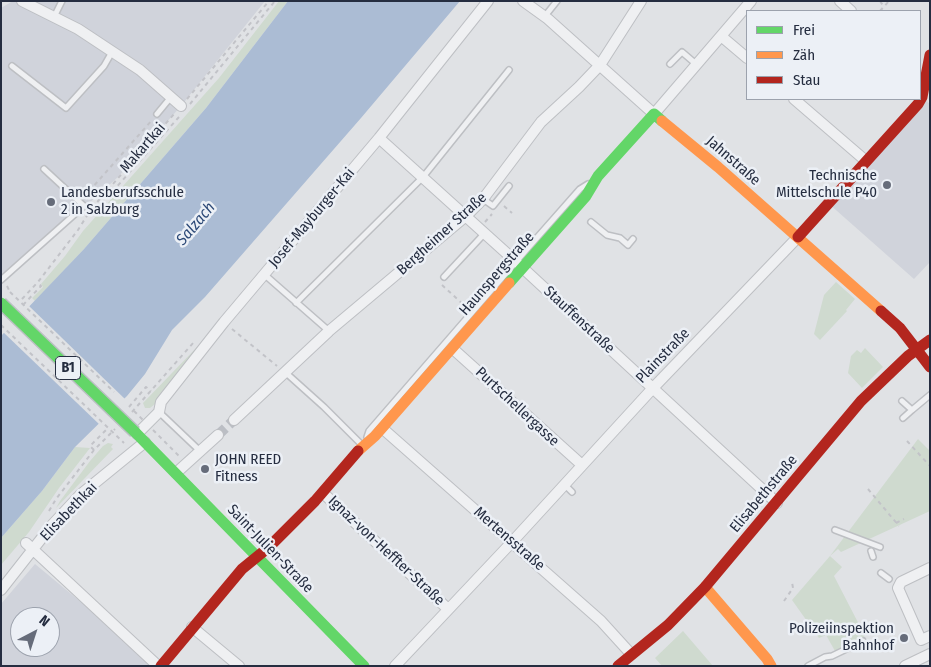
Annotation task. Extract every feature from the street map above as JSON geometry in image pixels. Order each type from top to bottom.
[{"type":"street","points":[[22,1],[78,29],[140,70],[181,106]]},
{"type":"street","name":"Josef-Mayburger-Kai","points":[[139,436],[146,423],[159,412],[161,402],[224,322],[379,138],[488,1]]},
{"type":"street","name":"Jahnstraße","points":[[523,1],[545,17],[900,328],[930,367]]},
{"type":"street","name":"Bergheimer Straße","points":[[234,420],[329,331],[466,216],[483,199],[541,122],[600,65],[641,1]]},
{"type":"street","name":"Haunspergstraße","points":[[160,666],[192,627],[256,557],[269,547],[323,493],[363,446],[382,428],[452,348],[520,265],[586,196],[598,176],[751,1]]},
{"type":"street","points":[[840,1],[850,10]]},
{"type":"street","points":[[721,36],[746,57]]},
{"type":"street","name":"Plainstraße","points":[[926,62],[926,90]]},
{"type":"street","points":[[795,100],[866,161]]},
{"type":"street","name":"Plainstraße","points":[[395,666],[512,542],[568,488],[582,466],[653,388],[798,237],[920,100]]},
{"type":"street","name":"Stauffenstraße","points":[[379,138],[520,265],[777,503]]},
{"type":"street","name":"B1","points":[[1,303],[139,436]]},
{"type":"street","name":"Elisabethstraße","points":[[618,666],[668,625],[705,587],[861,401],[916,350],[930,340]]},
{"type":"street","name":"Purtschellergasse","points":[[452,348],[582,466]]},
{"type":"street","name":"Mertensstraße","points":[[382,428],[601,621],[631,654]]},
{"type":"street","points":[[176,473],[218,435]]},
{"type":"street","name":"Saint-Julien-Straße","points":[[139,436],[364,666]]},
{"type":"street","name":"Elisabethkai","points":[[1,590],[30,546],[139,436]]},
{"type":"street","name":"Ignaz-von-Heffter-Straße","points":[[323,493],[448,609]]},
{"type":"street","points":[[30,546],[160,666]]},
{"type":"street","points":[[930,568],[901,582],[898,588],[922,640],[930,636]]},
{"type":"street","points":[[705,587],[771,666]]},
{"type":"street","points":[[192,627],[239,666]]},
{"type":"street","points":[[905,666],[930,654]]},
{"type":"lane","points":[[54,17],[62,1]]},
{"type":"lane","points":[[545,17],[557,1]]},
{"type":"lane","points":[[12,66],[66,108],[104,66],[112,52]]},
{"type":"lane","points":[[670,64],[682,52],[696,64]]},
{"type":"lane","points":[[296,303],[423,177],[509,70]]},
{"type":"lane","points":[[157,114],[171,97]]},
{"type":"lane","points":[[1,280],[84,206],[44,169]]},
{"type":"lane","points":[[483,199],[493,206],[509,186]]},
{"type":"lane","points":[[591,222],[607,235],[620,238],[628,245],[633,239]]},
{"type":"lane","points":[[444,277],[484,234]]},
{"type":"lane","points":[[284,372],[324,407],[363,446],[369,431],[520,265]]},
{"type":"lane","points":[[264,275],[329,331]]},
{"type":"lane","points":[[903,418],[930,395]]},
{"type":"lane","points":[[902,401],[912,410]]},
{"type":"lane","points":[[159,412],[200,451]]},
{"type":"lane","points":[[835,530],[880,547]]},
{"type":"lane","points":[[881,572],[888,579]]},
{"type":"lane","points":[[808,666],[863,641]]},
{"type":"path","name":"Makartkai","points":[[22,298],[38,282],[78,230],[94,205],[181,106],[269,1]]},
{"type":"path","points":[[880,1],[884,7]]},
{"type":"path","points":[[881,10],[889,1]]},
{"type":"path","points":[[79,202],[157,114]]},
{"type":"path","points":[[24,305],[41,286],[38,282]]},
{"type":"path","points":[[440,284],[468,308]]},
{"type":"path","points":[[7,286],[10,292],[115,393]]},
{"type":"path","points":[[444,292],[447,289]]},
{"type":"path","points":[[224,322],[284,372]]},
{"type":"path","points":[[2,326],[124,443]]},
{"type":"path","points":[[136,408],[191,345]]},
{"type":"path","points":[[150,391],[146,388],[129,407],[181,458]]},
{"type":"path","points":[[94,450],[90,446],[108,428]]},
{"type":"path","name":"Elisabethkai","points":[[49,512],[56,499],[94,450],[109,435]]},
{"type":"path","points":[[907,441],[930,466]]},
{"type":"path","points":[[868,489],[899,526]]},
{"type":"path","points":[[896,523],[904,519]]},
{"type":"path","points":[[784,601],[793,588],[792,582]]},
{"type":"shaded area","points":[[13,1],[265,1],[181,106],[118,177],[75,216],[1,277],[1,8]]},
{"type":"shaded area","points":[[279,1],[288,1],[206,108],[84,249],[35,301],[32,298],[43,287],[41,284],[83,231],[219,78]]},
{"type":"shaded area","name":"Technische Mittelschule P40","points":[[921,98],[930,104],[930,262],[914,279],[828,203]]},
{"type":"shaded area","points":[[836,282],[855,299],[847,311],[820,340],[814,334],[824,295]]},
{"type":"shaded area","points":[[199,345],[200,347],[155,404],[150,408],[145,408],[143,403]]},
{"type":"shaded area","points":[[865,348],[883,367],[862,388],[848,373],[851,356],[857,350],[861,353]]},
{"type":"shaded area","points":[[918,439],[930,451],[930,511],[841,552],[838,549],[830,556]]},
{"type":"shaded area","points":[[108,443],[113,444],[111,447],[113,449],[56,508],[90,461]]},
{"type":"shaded area","points":[[75,447],[90,448],[59,488],[29,532],[1,565],[1,538],[42,491]]},
{"type":"shaded area","points":[[830,556],[842,567],[834,576],[865,636],[835,651],[826,635],[819,638],[792,600]]},
{"type":"shaded area","points":[[35,564],[158,666],[1,666],[1,604]]},
{"type":"shaded area","points":[[683,631],[713,666],[662,666],[655,658]]},
{"type":"water","name":"Salzach","points":[[288,1],[460,1],[205,297],[172,330],[145,374],[127,396],[75,447],[42,491],[1,538],[1,336],[84,249],[206,108]]},
{"type":"pier","points":[[28,305],[127,401],[100,425],[3,332]]},
{"type":"tunnel","points":[[218,435],[234,420]]},
{"type":"traffic: fast","points":[[509,283],[586,196],[598,176],[654,114],[662,121]]},
{"type":"traffic: fast","points":[[1,303],[135,432]]},
{"type":"traffic: fast","points":[[135,432],[364,666]]},
{"type":"traffic: slow","points":[[662,121],[718,167],[881,311]]},
{"type":"traffic: slow","points":[[358,451],[375,436],[509,283]]},
{"type":"traffic: slow","points":[[705,587],[771,666]]},
{"type":"traffic: jam","points":[[921,99],[930,55]]},
{"type":"traffic: jam","points":[[798,237],[920,100]]},
{"type":"traffic: jam","points":[[881,311],[900,328],[930,367]]},
{"type":"traffic: jam","points":[[618,666],[668,625],[705,587],[861,401],[908,356],[930,340]]},
{"type":"traffic: jam","points":[[161,666],[242,569],[269,547],[315,501],[358,451]]},
{"type":"place","name":"Technische Mittelschule P40","points":[[887,185]]},
{"type":"place","name":"Landesberufsschule 2 in Salzburg","points":[[51,202]]},
{"type":"place","name":"JOHN REED Fitness","points":[[205,469]]},
{"type":"place","name":"Polizeiinspektion Bahnhof","points":[[904,638]]}]
